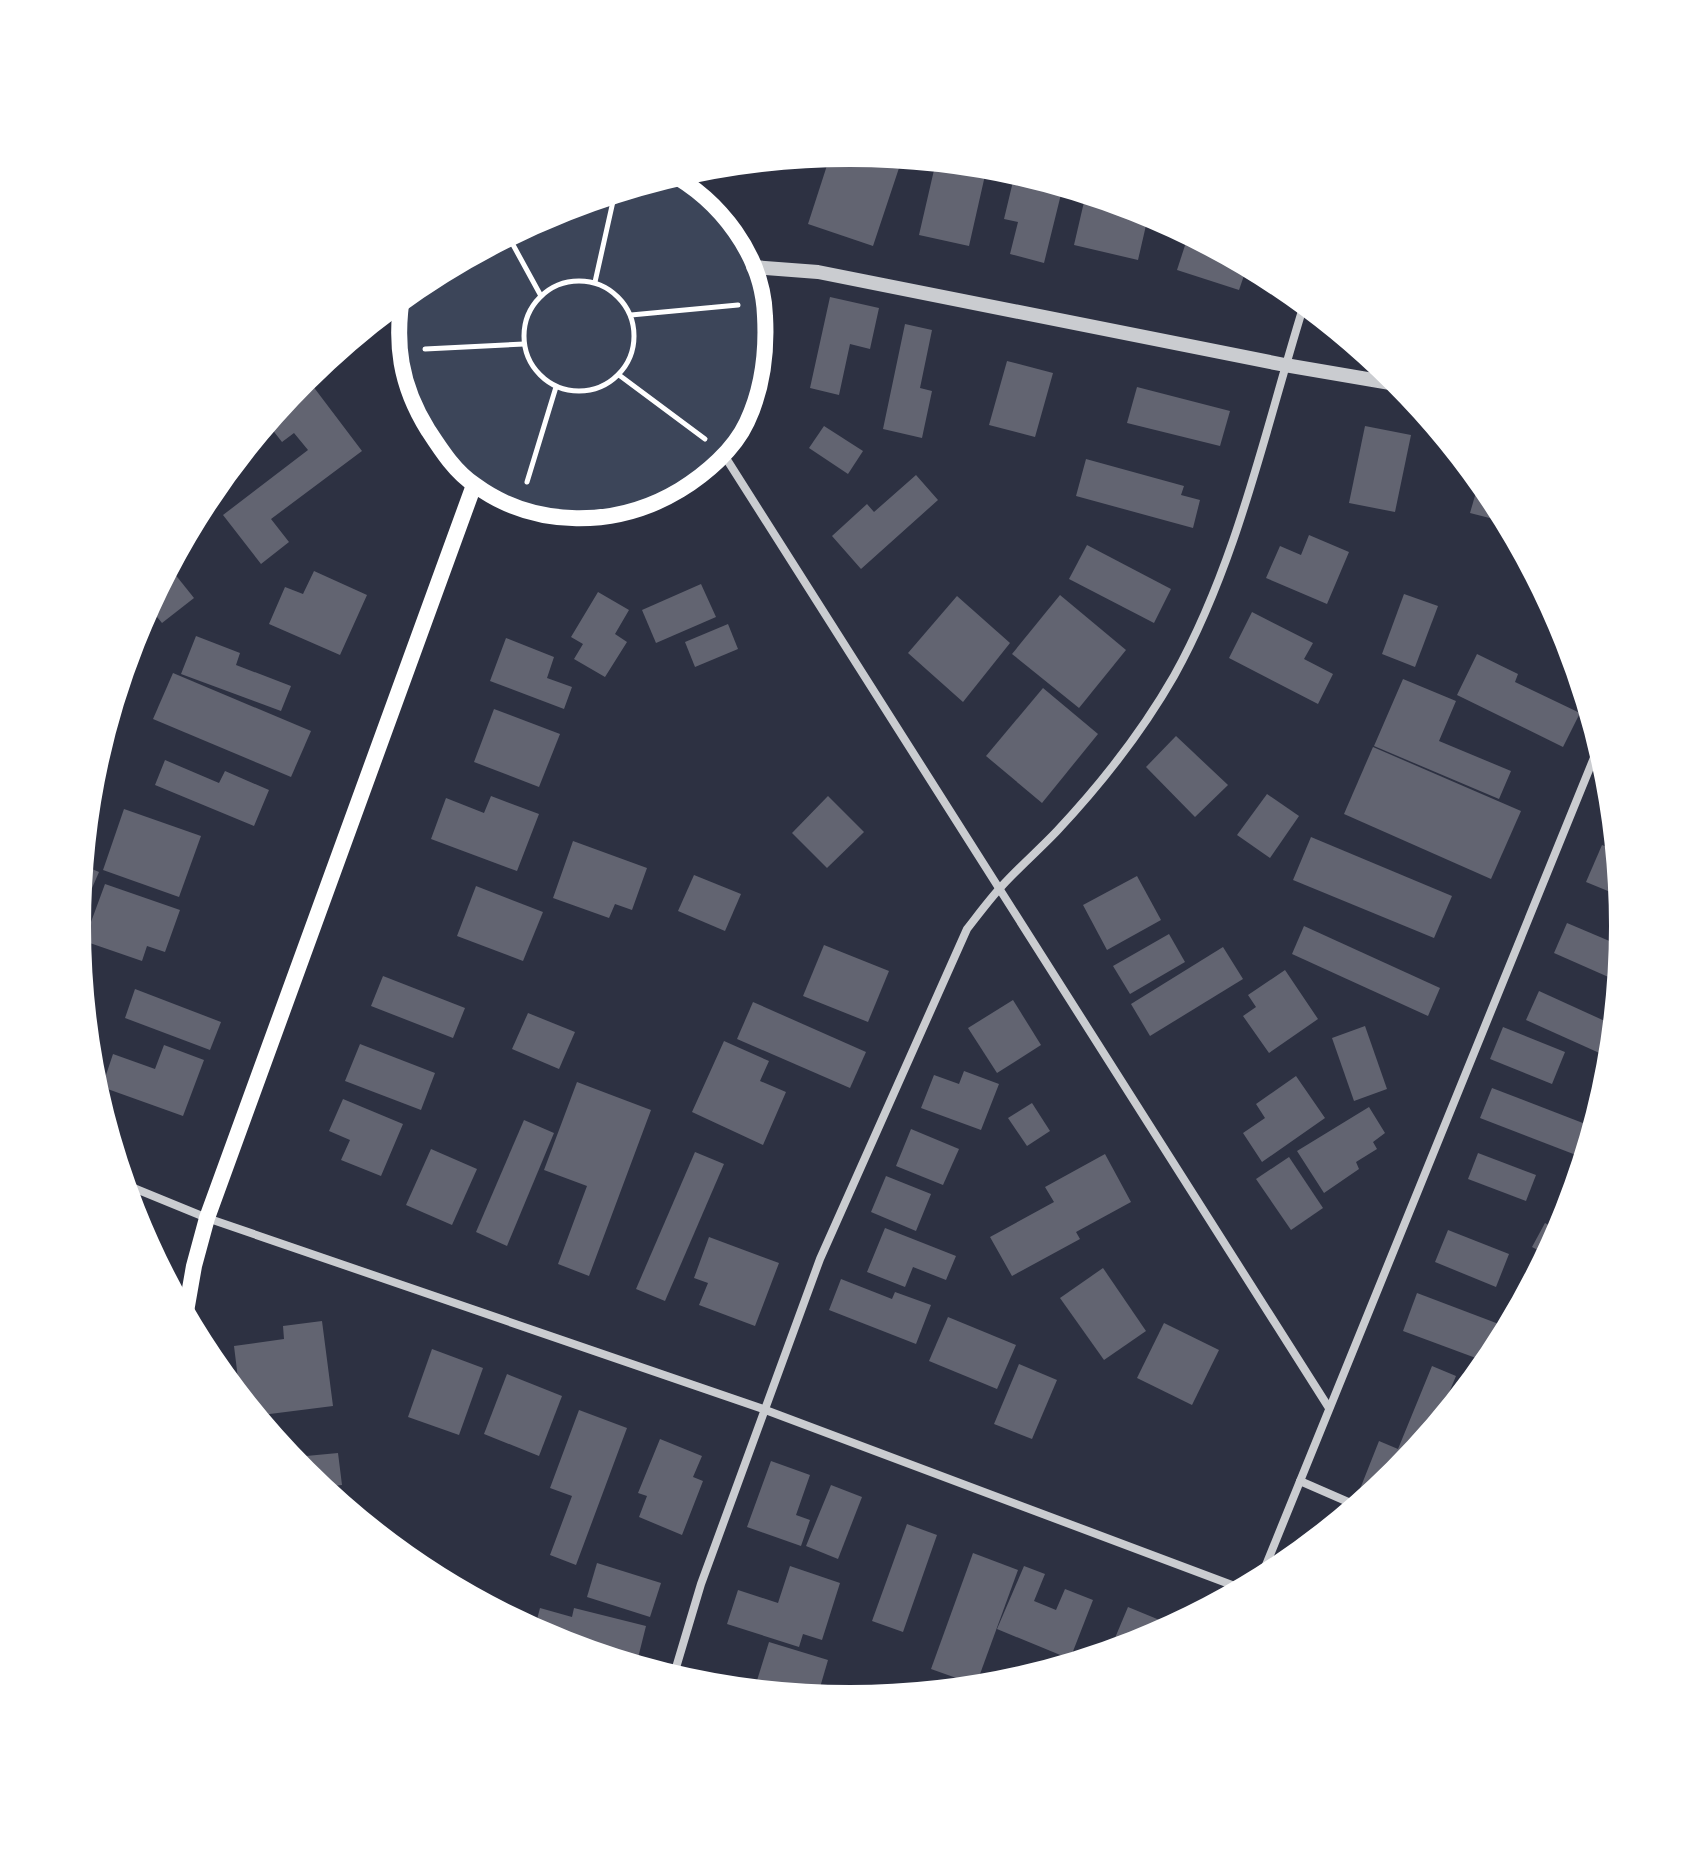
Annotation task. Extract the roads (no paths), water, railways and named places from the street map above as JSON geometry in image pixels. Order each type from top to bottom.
[{"type":"main road","points":[[402,308],[398,351],[416,410],[443,453],[474,485],[519,509],[558,518],[609,517],[659,502],[699,478],[724,454],[746,425],[758,394],[767,348],[765,303],[739,236],[718,208],[685,181]]},
{"type":"main road","points":[[187,1306],[207,1218],[474,485]]},
{"type":"street","points":[[753,267],[818,272],[1386,382]]},
{"type":"street","points":[[676,1669],[701,1584],[820,1259],[967,929],[999,889],[1102,780],[1173,677],[1205,614],[1248,499],[1302,311]]},
{"type":"street","points":[[724,454],[1329,1408]]},
{"type":"street","points":[[1265,1567],[1594,757]]},
{"type":"street","points":[[133,1188],[207,1218],[763,1409],[1235,1586]]},
{"type":"street","points":[[1300,1481],[1350,1503]]}]
